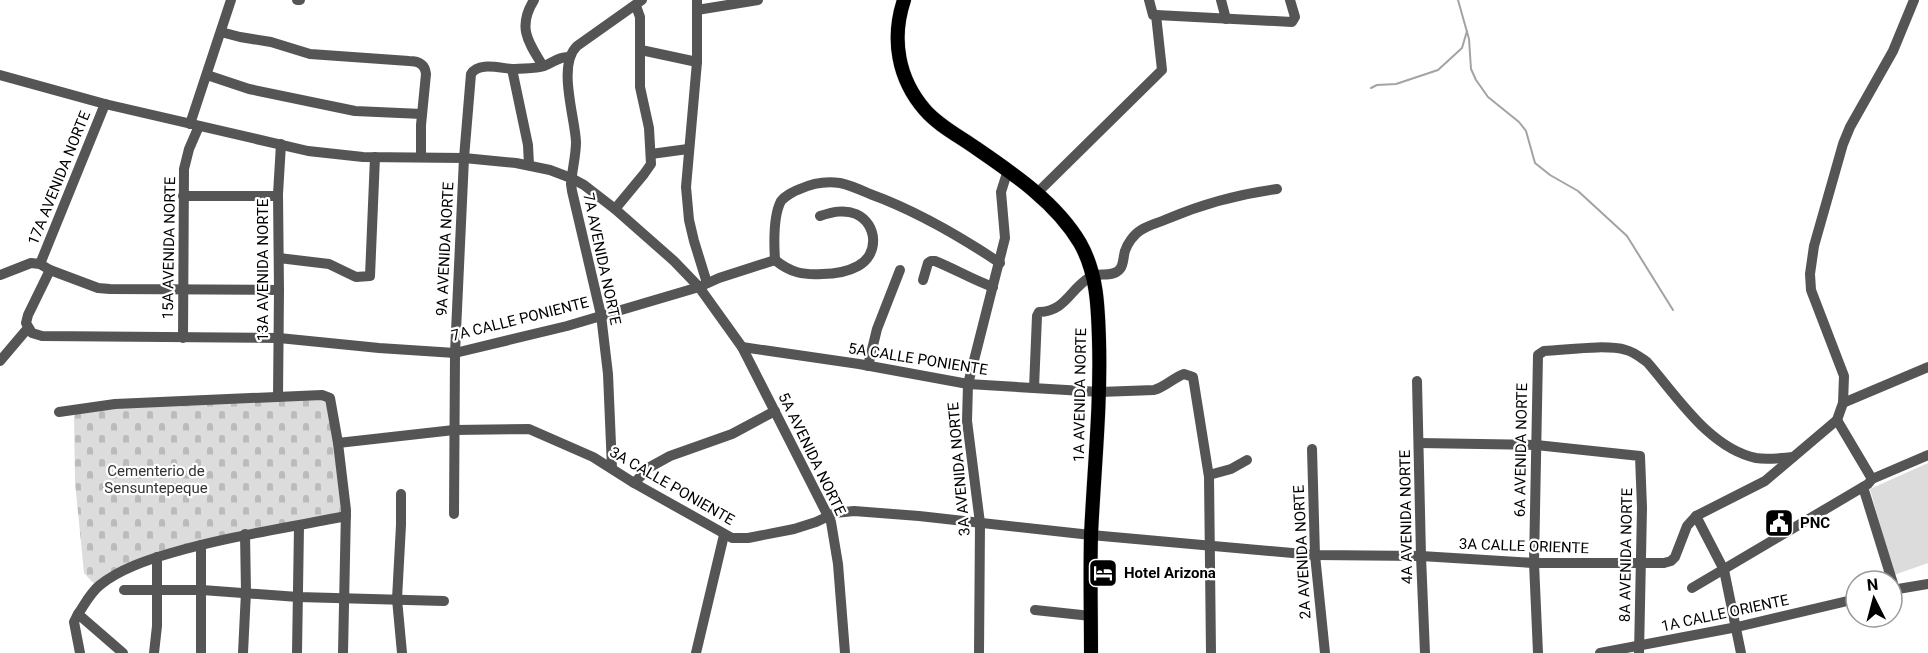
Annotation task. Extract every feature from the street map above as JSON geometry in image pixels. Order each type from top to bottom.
[{"type":"main road","name":"1A AVENIDA NORTE","points":[[904,0],[897,27],[897,44],[903,71],[914,94],[925,110],[940,124],[1008,170],[1059,216],[1079,242],[1093,275],[1097,299],[1100,392],[1091,535],[1091,653]]},
{"type":"street","name":"15A AVENIDA NORTE","points":[[183,338],[183,196],[186,160],[207,75],[231,0]]},
{"type":"street","points":[[534,0],[526,13],[526,28],[532,48],[543,66]]},
{"type":"street","points":[[697,5],[758,0]]},
{"type":"street","points":[[1036,194],[1162,70],[1156,15],[1154,15],[1149,0]]},
{"type":"street","points":[[1221,0],[1226,19]]},
{"type":"street","points":[[1156,15],[1292,22],[1295,17],[1290,0]]},
{"type":"street","points":[[1741,653],[1724,570],[1696,516],[1765,481],[1837,420],[1843,403],[1844,376],[1811,290],[1810,274],[1814,246],[1843,144],[1850,127],[1893,51],[1914,0]]},
{"type":"street","points":[[615,209],[649,168],[651,154],[649,128],[640,87],[639,3]]},
{"type":"street","points":[[529,165],[528,145],[512,69],[543,66],[562,57],[570,57],[577,46],[639,3]]},
{"type":"street","name":"5A AVENIDA NORTE","points":[[697,5],[697,62],[686,188],[687,205],[703,285],[742,347],[831,522],[838,564],[845,653]]},
{"type":"street","points":[[221,32],[240,38],[271,42],[310,54],[418,62],[424,66],[426,74],[421,158]]},
{"type":"street","points":[[641,50],[697,62]]},
{"type":"street","name":"7A AVENIDA NORTE","points":[[570,57],[568,75],[576,140],[571,178],[572,191],[600,315],[608,374],[612,468]]},
{"type":"street","name":"9A AVENIDA NORTE","points":[[454,514],[455,352],[470,81],[472,71],[483,67],[512,69]]},
{"type":"street","points":[[0,75],[105,104],[325,154],[375,158],[464,158],[529,165],[571,178],[584,185],[703,285]]},
{"type":"street","points":[[207,75],[249,89],[355,111],[422,114]]},
{"type":"street","name":"17A AVENIDA NORTE","points":[[40,264],[105,104]]},
{"type":"street","name":"13A AVENIDA NORTE","points":[[278,397],[278,196],[281,144]]},
{"type":"street","points":[[651,154],[688,149]]},
{"type":"street","points":[[279,258],[329,264],[356,277],[370,276],[375,158]]},
{"type":"street","points":[[820,216],[834,211],[845,212],[856,214],[866,221],[873,231],[873,242],[871,252],[860,265],[850,270],[805,275],[794,273],[775,260],[777,215],[782,200],[794,191],[825,182],[841,183],[908,210],[958,235],[1000,262],[1005,238],[1001,192],[1008,170]]},
{"type":"street","points":[[1034,388],[1039,312],[1057,308],[1078,285],[1093,275],[1112,274],[1119,270],[1130,241],[1140,231],[1185,212],[1228,198],[1277,189]]},
{"type":"street","points":[[183,196],[278,196]]},
{"type":"street","name":"7A CALLE PONIENTE","points":[[28,328],[32,333],[42,336],[279,338],[379,348],[455,352],[567,326],[703,285],[775,260]]},
{"type":"street","points":[[922,280],[928,263],[935,261],[993,287]]},
{"type":"street","name":"3A AVENIDA NORTE","points":[[979,653],[980,523],[967,421],[968,384],[1000,262]]},
{"type":"street","points":[[0,275],[31,263],[40,264],[98,288],[110,290],[279,290]]},
{"type":"street","points":[[0,361],[28,328],[26,323],[28,315],[50,270]]},
{"type":"street","points":[[868,366],[877,329],[900,270]]},
{"type":"street","name":"5A CALLE PONIENTE","points":[[742,347],[968,384],[1100,392],[1154,390],[1174,377],[1184,374],[1192,377],[1209,476]]},
{"type":"street","name":"6A AVENIDA NORTE","points":[[1538,653],[1534,563],[1538,355],[1544,351],[1613,348],[1637,354],[1647,362],[1703,427],[1719,442],[1755,458],[1793,457]]},
{"type":"street","points":[[1843,403],[1928,367]]},
{"type":"street","name":"4A AVENIDA NORTE","points":[[1417,381],[1420,556],[1425,653]]},
{"type":"street","points":[[58,412],[115,404],[327,396],[332,402],[346,516],[343,653]]},
{"type":"street","points":[[634,483],[650,467],[670,456],[732,434],[775,411]]},
{"type":"street","points":[[1837,420],[1872,479]]},
{"type":"street","name":"3A CALLE PONIENTE","points":[[338,443],[454,430],[529,429],[593,457],[634,483],[732,538],[770,534],[805,525],[835,513],[854,511],[1209,546]]},
{"type":"street","points":[[1419,442],[1536,445]]},
{"type":"street","name":"8A AVENIDA NORTE","points":[[1536,445],[1638,455],[1641,458],[1639,650]]},
{"type":"street","name":"2A AVENIDA NORTE","points":[[1312,448],[1315,555],[1324,653]]},
{"type":"street","points":[[1692,588],[1868,484],[1872,479],[1928,455]]},
{"type":"street","points":[[1211,653],[1209,476],[1231,469],[1247,460]]},
{"type":"street","points":[[1863,487],[1888,569]]},
{"type":"street","points":[[401,494],[397,599],[402,653]]},
{"type":"street","points":[[80,653],[74,622],[90,595],[107,579],[157,557],[201,545],[245,534],[346,516]]},
{"type":"street","name":"3A CALLE ORIENTE","points":[[1209,546],[1315,555],[1420,556],[1534,563],[1640,564],[1671,561],[1675,557],[1687,526],[1696,516]]},
{"type":"street","points":[[297,653],[298,526]]},
{"type":"street","points":[[243,653],[246,592],[245,534]]},
{"type":"street","points":[[696,653],[724,535]]},
{"type":"street","points":[[201,545],[201,653]]},
{"type":"street","points":[[154,653],[157,639],[157,557]]},
{"type":"street","points":[[1904,588],[1928,584]]},
{"type":"street","points":[[124,590],[202,590],[298,597],[444,601]]},
{"type":"street","name":"1A CALLE ORIENTE","points":[[1600,653],[1639,650],[1844,602]]},
{"type":"street","points":[[1035,610],[1091,616]]},
{"type":"street","points":[[78,614],[123,653]]},
{"type":"green space","name":"Cementerio de Sensuntepeque","points":[[327,396],[345,515],[179,551],[97,587],[84,573],[75,482],[74,414],[119,407]]},
{"type":"green space","points":[[1928,463],[1928,563],[1904,571],[1904,569],[1892,569],[1870,489]]},
{"type":"waterway","points":[[1458,0],[1469,39],[1471,69],[1476,80],[1488,97],[1519,122],[1526,131],[1535,163],[1550,175],[1578,191],[1627,236],[1673,310]]},
{"type":"waterway","points":[[1371,88],[1377,85],[1396,84],[1438,70],[1462,48],[1467,31]]},
{"type":"place","name":"PNC","points":[[1779,523]]},
{"type":"place","name":"Hotel Arizona","points":[[1103,573]]}]
